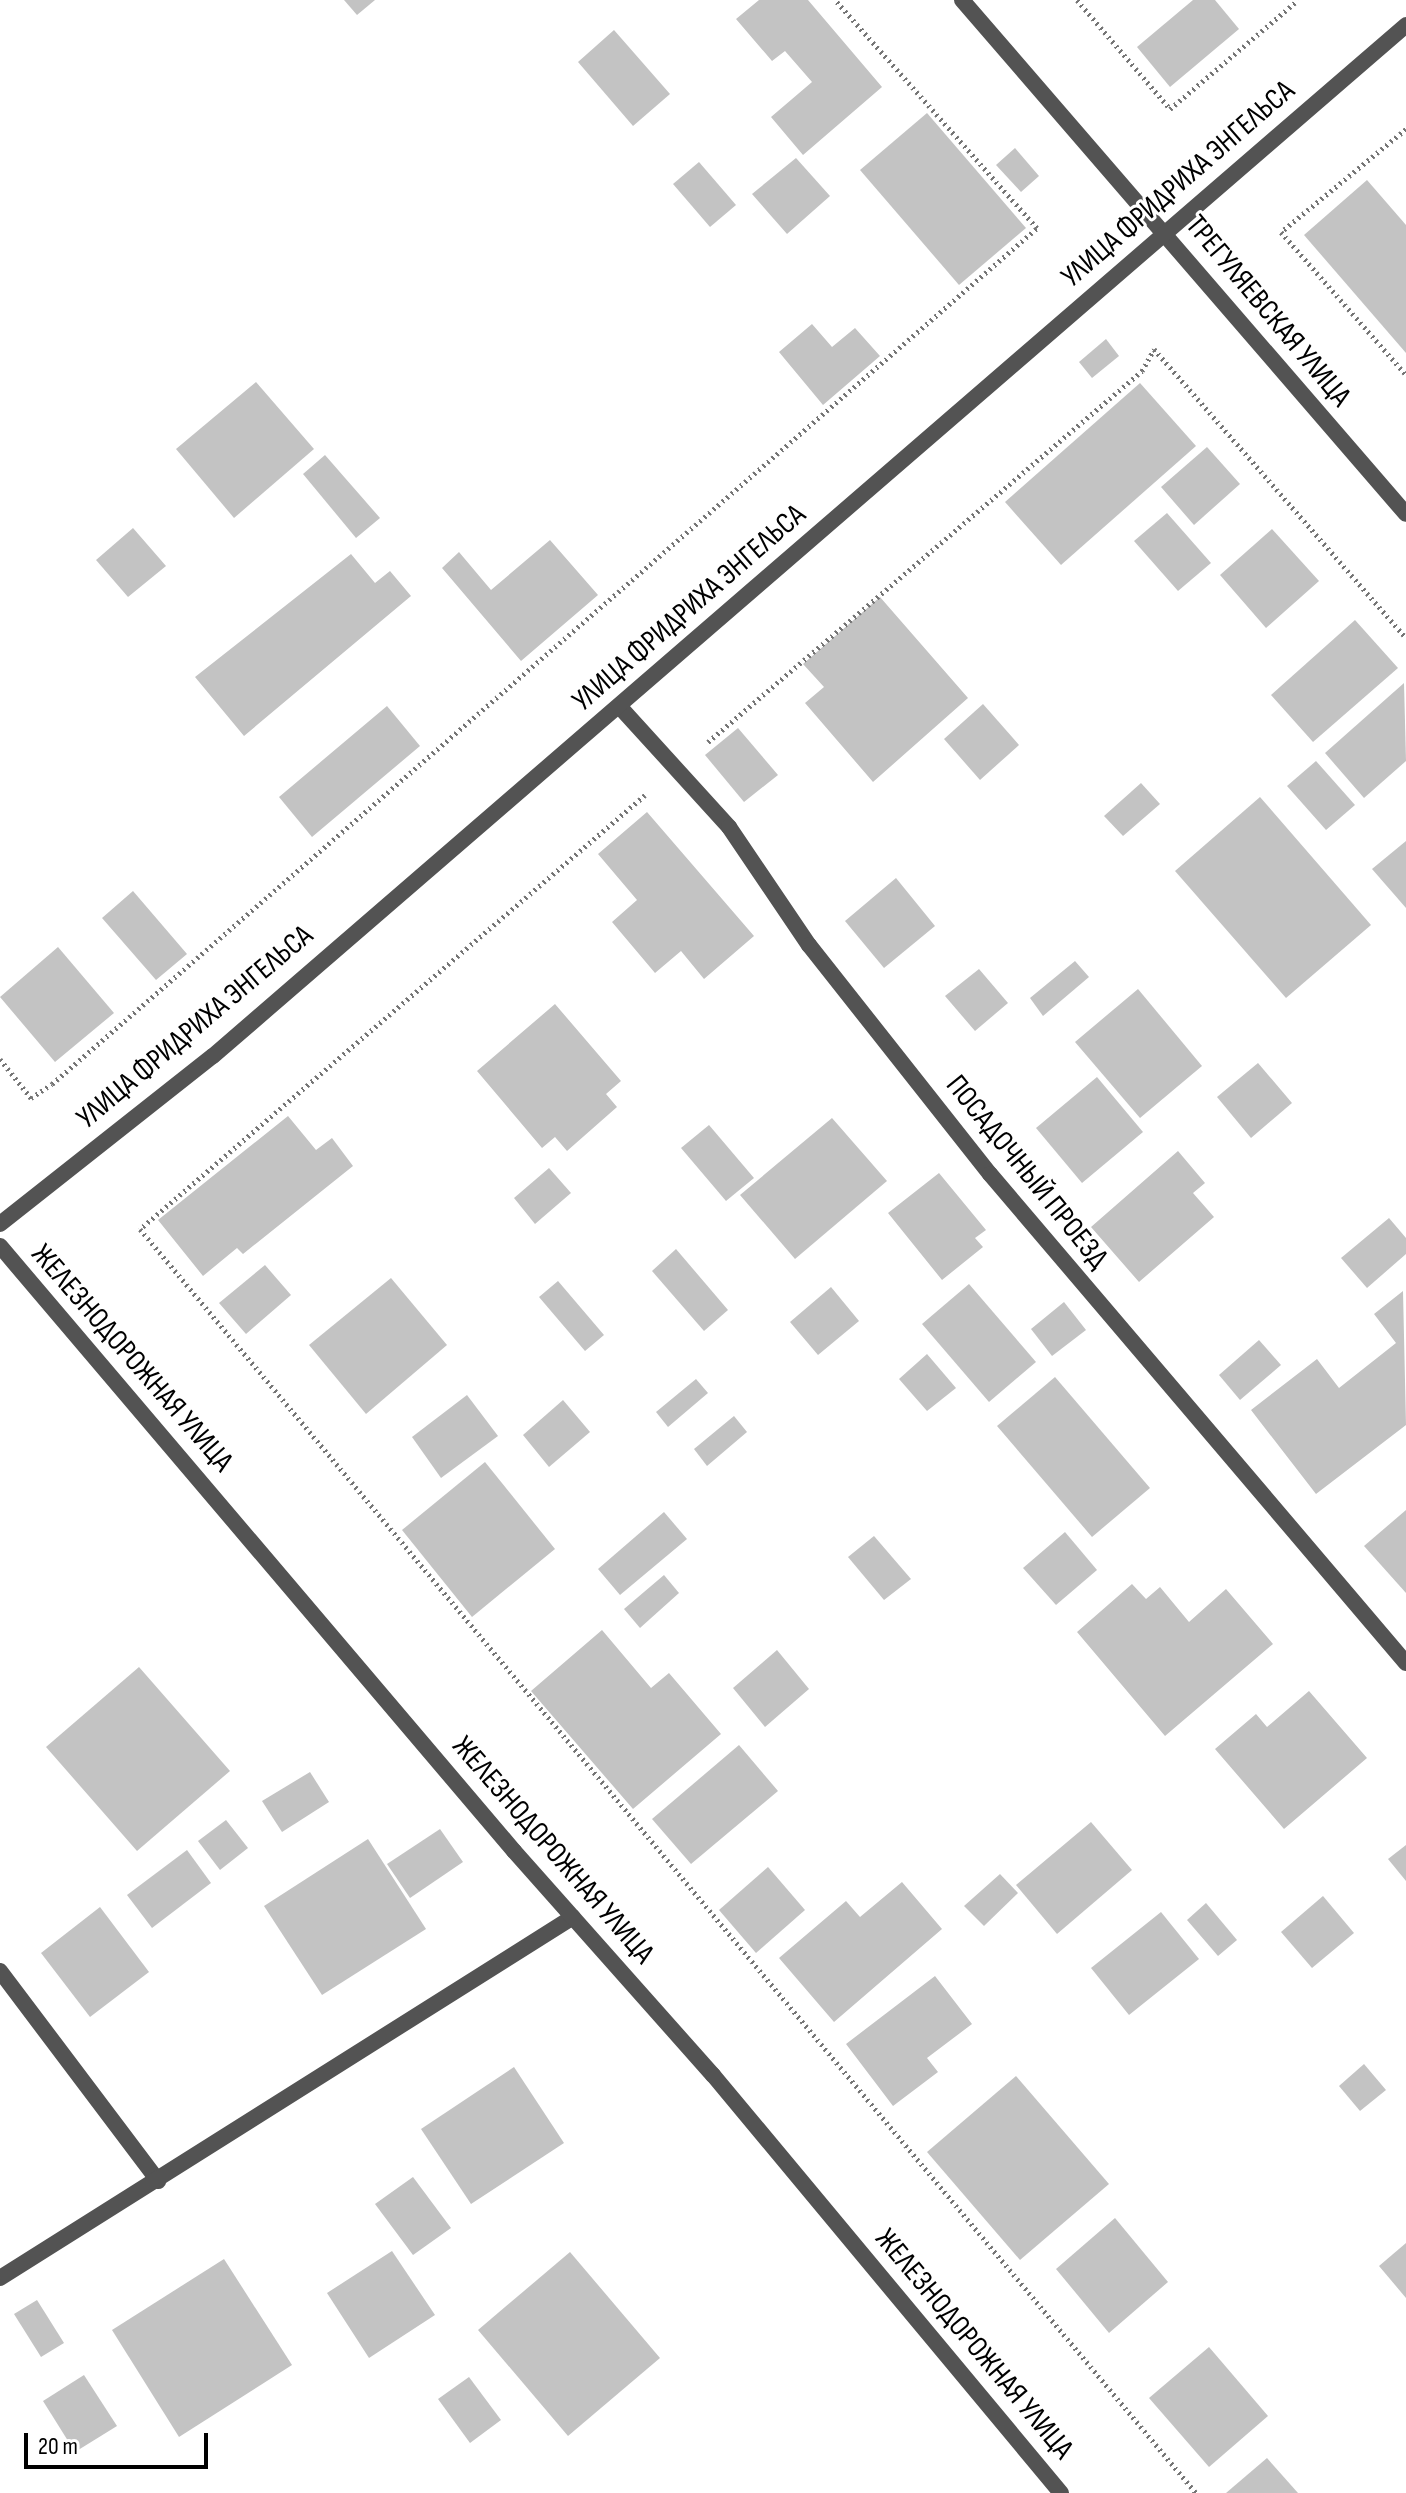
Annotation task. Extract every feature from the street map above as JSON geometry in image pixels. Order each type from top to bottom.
[{"type":"street","name":"ТРЕГУЛЯЕВСКАЯ УЛИЦА","points":[[962,0],[1406,514]]},
{"type":"street","name":"УЛИЦА ФРИДРИХА ЭНГЕЛЬСА","points":[[0,1224],[213,1056],[1406,25]]},
{"type":"street","name":"ПОСАДОЧНЫЙ ПРОЕЗД","points":[[619,706],[729,827],[809,945],[990,1174],[1406,1663]]},
{"type":"street","name":"ЖЕЛЕЗНОДОРОЖНАЯ УЛИЦА","points":[[0,1246],[573,1917],[713,2075],[1061,2493]]},
{"type":"street","points":[[0,2278],[573,1917]]},
{"type":"street","points":[[0,1971],[158,2181]]},
{"type":"path","points":[[0,1059],[31,1098],[52,1084],[1037,228],[835,0]]},
{"type":"path","points":[[1077,0],[1170,109],[1298,0]]},
{"type":"path","points":[[1406,129],[1281,232],[1406,375]]},
{"type":"path","points":[[1154,349],[1406,638]]},
{"type":"path","points":[[140,1229],[759,1976],[1196,2493]]},
{"type":"building","points":[[344,0],[375,0],[357,15]]},
{"type":"building","points":[[759,0],[808,0],[882,87],[803,155],[771,117],[812,82],[785,51],[772,61],[736,19]]},
{"type":"building","points":[[1193,0],[1215,0],[1239,29],[1170,87],[1137,47]]},
{"type":"building","points":[[614,30],[670,94],[633,126],[578,62]]},
{"type":"building","points":[[927,113],[1026,228],[959,285],[860,170]]},
{"type":"building","points":[[1015,148],[1039,176],[1021,192],[996,165]]},
{"type":"building","points":[[796,158],[830,196],[787,234],[752,194]]},
{"type":"building","points":[[699,162],[736,205],[710,227],[673,184]]},
{"type":"building","points":[[1367,180],[1406,225],[1406,353],[1304,235]]},
{"type":"building","points":[[812,324],[832,347],[855,328],[880,356],[823,405],[779,352]]},
{"type":"building","points":[[1106,339],[1119,356],[1092,378],[1079,362]]},
{"type":"building","points":[[256,382],[314,449],[234,518],[176,449]]},
{"type":"building","points":[[1140,383],[1196,446],[1061,565],[1005,502]]},
{"type":"building","points":[[1207,447],[1240,484],[1194,525],[1161,487]]},
{"type":"building","points":[[325,455],[380,518],[356,538],[303,474]]},
{"type":"building","points":[[1167,513],[1211,563],[1178,591],[1134,541]]},
{"type":"building","points":[[133,528],[166,566],[128,597],[96,560]]},
{"type":"building","points":[[1272,529],[1319,581],[1266,628],[1220,575]]},
{"type":"building","points":[[550,540],[598,595],[521,661],[442,568],[459,552],[491,590]]},
{"type":"building","points":[[351,554],[375,583],[390,571],[411,596],[244,736],[195,677]]},
{"type":"building","points":[[880,597],[968,698],[873,782],[805,703],[824,687],[803,664]]},
{"type":"building","points":[[1355,620],[1398,668],[1313,742],[1271,695]]},
{"type":"building","points":[[1404,683],[1406,761],[1364,798],[1325,753]]},
{"type":"building","points":[[983,704],[1019,745],[980,780],[944,739]]},
{"type":"building","points":[[387,706],[420,746],[312,837],[279,797]]},
{"type":"building","points":[[738,728],[778,775],[744,802],[705,755]]},
{"type":"building","points":[[1316,761],[1355,805],[1326,830],[1287,786]]},
{"type":"building","points":[[1141,783],[1160,804],[1123,836],[1104,816]]},
{"type":"building","points":[[1260,797],[1371,925],[1286,998],[1175,871]]},
{"type":"building","points":[[647,812],[754,936],[704,979],[681,951],[655,973],[612,922],[637,900],[598,854]]},
{"type":"building","points":[[1406,841],[1406,908],[1372,869]]},
{"type":"building","points":[[896,878],[935,926],[884,968],[845,921]]},
{"type":"building","points":[[133,891],[187,954],[156,980],[102,918]]},
{"type":"building","points":[[58,947],[114,1013],[55,1062],[0,997]]},
{"type":"building","points":[[1075,961],[1089,977],[1043,1016],[1030,998]]},
{"type":"building","points":[[979,969],[1008,1003],[975,1031],[945,996]]},
{"type":"building","points":[[1138,989],[1202,1066],[1140,1118],[1075,1042]]},
{"type":"building","points":[[555,1004],[621,1081],[606,1094],[617,1107],[567,1151],[555,1137],[542,1148],[477,1071]]},
{"type":"building","points":[[1258,1063],[1292,1103],[1251,1138],[1217,1097]]},
{"type":"building","points":[[1097,1077],[1143,1132],[1082,1183],[1036,1128]]},
{"type":"building","points":[[288,1116],[316,1150],[332,1138],[353,1166],[243,1254],[237,1248],[203,1276],[158,1220]]},
{"type":"building","points":[[832,1118],[887,1181],[795,1259],[740,1195]]},
{"type":"building","points":[[709,1125],[754,1178],[726,1201],[681,1148]]},
{"type":"building","points":[[1178,1151],[1205,1183],[1193,1193],[1214,1217],[1139,1282],[1091,1227]]},
{"type":"building","points":[[549,1168],[571,1193],[535,1224],[514,1198]]},
{"type":"building","points":[[939,1173],[986,1230],[975,1238],[983,1247],[942,1280],[888,1213]]},
{"type":"building","points":[[1389,1218],[1406,1238],[1406,1254],[1367,1288],[1341,1258]]},
{"type":"building","points":[[676,1249],[728,1310],[704,1331],[652,1271]]},
{"type":"building","points":[[265,1265],[291,1295],[246,1334],[219,1303]]},
{"type":"building","points":[[391,1278],[447,1345],[366,1414],[309,1345]]},
{"type":"building","points":[[558,1281],[604,1335],[585,1351],[539,1297]]},
{"type":"building","points":[[969,1284],[1036,1362],[989,1402],[922,1324]]},
{"type":"building","points":[[831,1287],[859,1321],[818,1355],[790,1322]]},
{"type":"building","points":[[1403,1291],[1406,1425],[1316,1494],[1251,1410],[1317,1359],[1339,1388],[1396,1343],[1374,1314]]},
{"type":"building","points":[[1064,1302],[1086,1330],[1052,1356],[1031,1329]]},
{"type":"building","points":[[1259,1340],[1281,1365],[1240,1400],[1219,1375]]},
{"type":"building","points":[[927,1354],[956,1388],[927,1411],[899,1379]]},
{"type":"building","points":[[1055,1377],[1150,1488],[1092,1537],[997,1426]]},
{"type":"building","points":[[696,1379],[708,1393],[668,1427],[656,1412]]},
{"type":"building","points":[[467,1395],[498,1436],[441,1478],[412,1437]]},
{"type":"building","points":[[563,1400],[590,1432],[549,1467],[523,1435]]},
{"type":"building","points":[[734,1416],[747,1432],[707,1466],[694,1449]]},
{"type":"building","points":[[485,1462],[555,1549],[472,1617],[402,1530]]},
{"type":"building","points":[[1406,1510],[1406,1593],[1364,1546]]},
{"type":"building","points":[[664,1512],[687,1539],[620,1595],[598,1569]]},
{"type":"building","points":[[1065,1532],[1097,1570],[1056,1605],[1023,1568]]},
{"type":"building","points":[[874,1536],[911,1579],[884,1600],[848,1557]]},
{"type":"building","points":[[664,1575],[679,1593],[640,1628],[624,1609]]},
{"type":"building","points":[[1132,1584],[1146,1599],[1160,1587],[1189,1622],[1226,1589],[1273,1644],[1165,1736],[1077,1632]]},
{"type":"building","points":[[602,1630],[651,1688],[669,1673],[721,1734],[633,1809],[531,1691]]},
{"type":"building","points":[[777,1650],[809,1689],[765,1727],[733,1688]]},
{"type":"building","points":[[139,1667],[230,1771],[137,1851],[46,1747]]},
{"type":"building","points":[[1309,1691],[1367,1758],[1284,1829],[1215,1749],[1256,1714],[1267,1727]]},
{"type":"building","points":[[739,1745],[778,1791],[691,1864],[652,1819]]},
{"type":"building","points":[[310,1772],[329,1802],[282,1832],[262,1801]]},
{"type":"building","points":[[226,1820],[248,1848],[220,1870],[198,1841]]},
{"type":"building","points":[[1091,1822],[1132,1870],[1057,1934],[1016,1885]]},
{"type":"building","points":[[440,1829],[463,1862],[410,1898],[387,1864]]},
{"type":"building","points":[[368,1839],[426,1929],[322,1995],[264,1906]]},
{"type":"building","points":[[1406,1845],[1406,1881],[1388,1859]]},
{"type":"building","points":[[187,1850],[211,1883],[152,1928],[127,1895]]},
{"type":"building","points":[[768,1867],[805,1910],[756,1953],[719,1910]]},
{"type":"building","points":[[1000,1874],[1018,1893],[984,1926],[964,1906]]},
{"type":"building","points":[[902,1882],[942,1929],[834,2022],[779,1958],[846,1901],[860,1917]]},
{"type":"building","points":[[1323,1896],[1354,1933],[1312,1968],[1281,1932]]},
{"type":"building","points":[[1206,1903],[1237,1940],[1218,1956],[1187,1920]]},
{"type":"building","points":[[100,1907],[149,1972],[90,2017],[41,1953]]},
{"type":"building","points":[[1161,1912],[1199,1959],[1129,2015],[1091,1968]]},
{"type":"building","points":[[935,1976],[972,2024],[927,2058],[938,2072],[893,2106],[846,2044]]},
{"type":"building","points":[[1364,2064],[1386,2090],[1360,2111],[1339,2086]]},
{"type":"building","points":[[514,2067],[564,2143],[471,2204],[421,2129]]},
{"type":"building","points":[[1016,2076],[1109,2184],[1020,2260],[927,2152]]},
{"type":"building","points":[[413,2177],[451,2228],[413,2255],[375,2204]]},
{"type":"building","points":[[1115,2218],[1168,2282],[1109,2333],[1056,2269]]},
{"type":"building","points":[[1406,2243],[1406,2298],[1379,2266]]},
{"type":"building","points":[[392,2251],[435,2315],[369,2358],[327,2293]]},
{"type":"building","points":[[570,2252],[660,2358],[568,2436],[478,2330]]},
{"type":"building","points":[[224,2259],[292,2365],[179,2437],[112,2330]]},
{"type":"building","points":[[37,2300],[64,2343],[41,2357],[14,2314]]},
{"type":"building","points":[[1209,2347],[1268,2416],[1209,2467],[1149,2398]]},
{"type":"building","points":[[84,2375],[117,2426],[75,2452],[43,2401]]},
{"type":"building","points":[[469,2377],[501,2420],[470,2443],[438,2399]]},
{"type":"building","points":[[1267,2458],[1298,2493],[1226,2493]]}]
